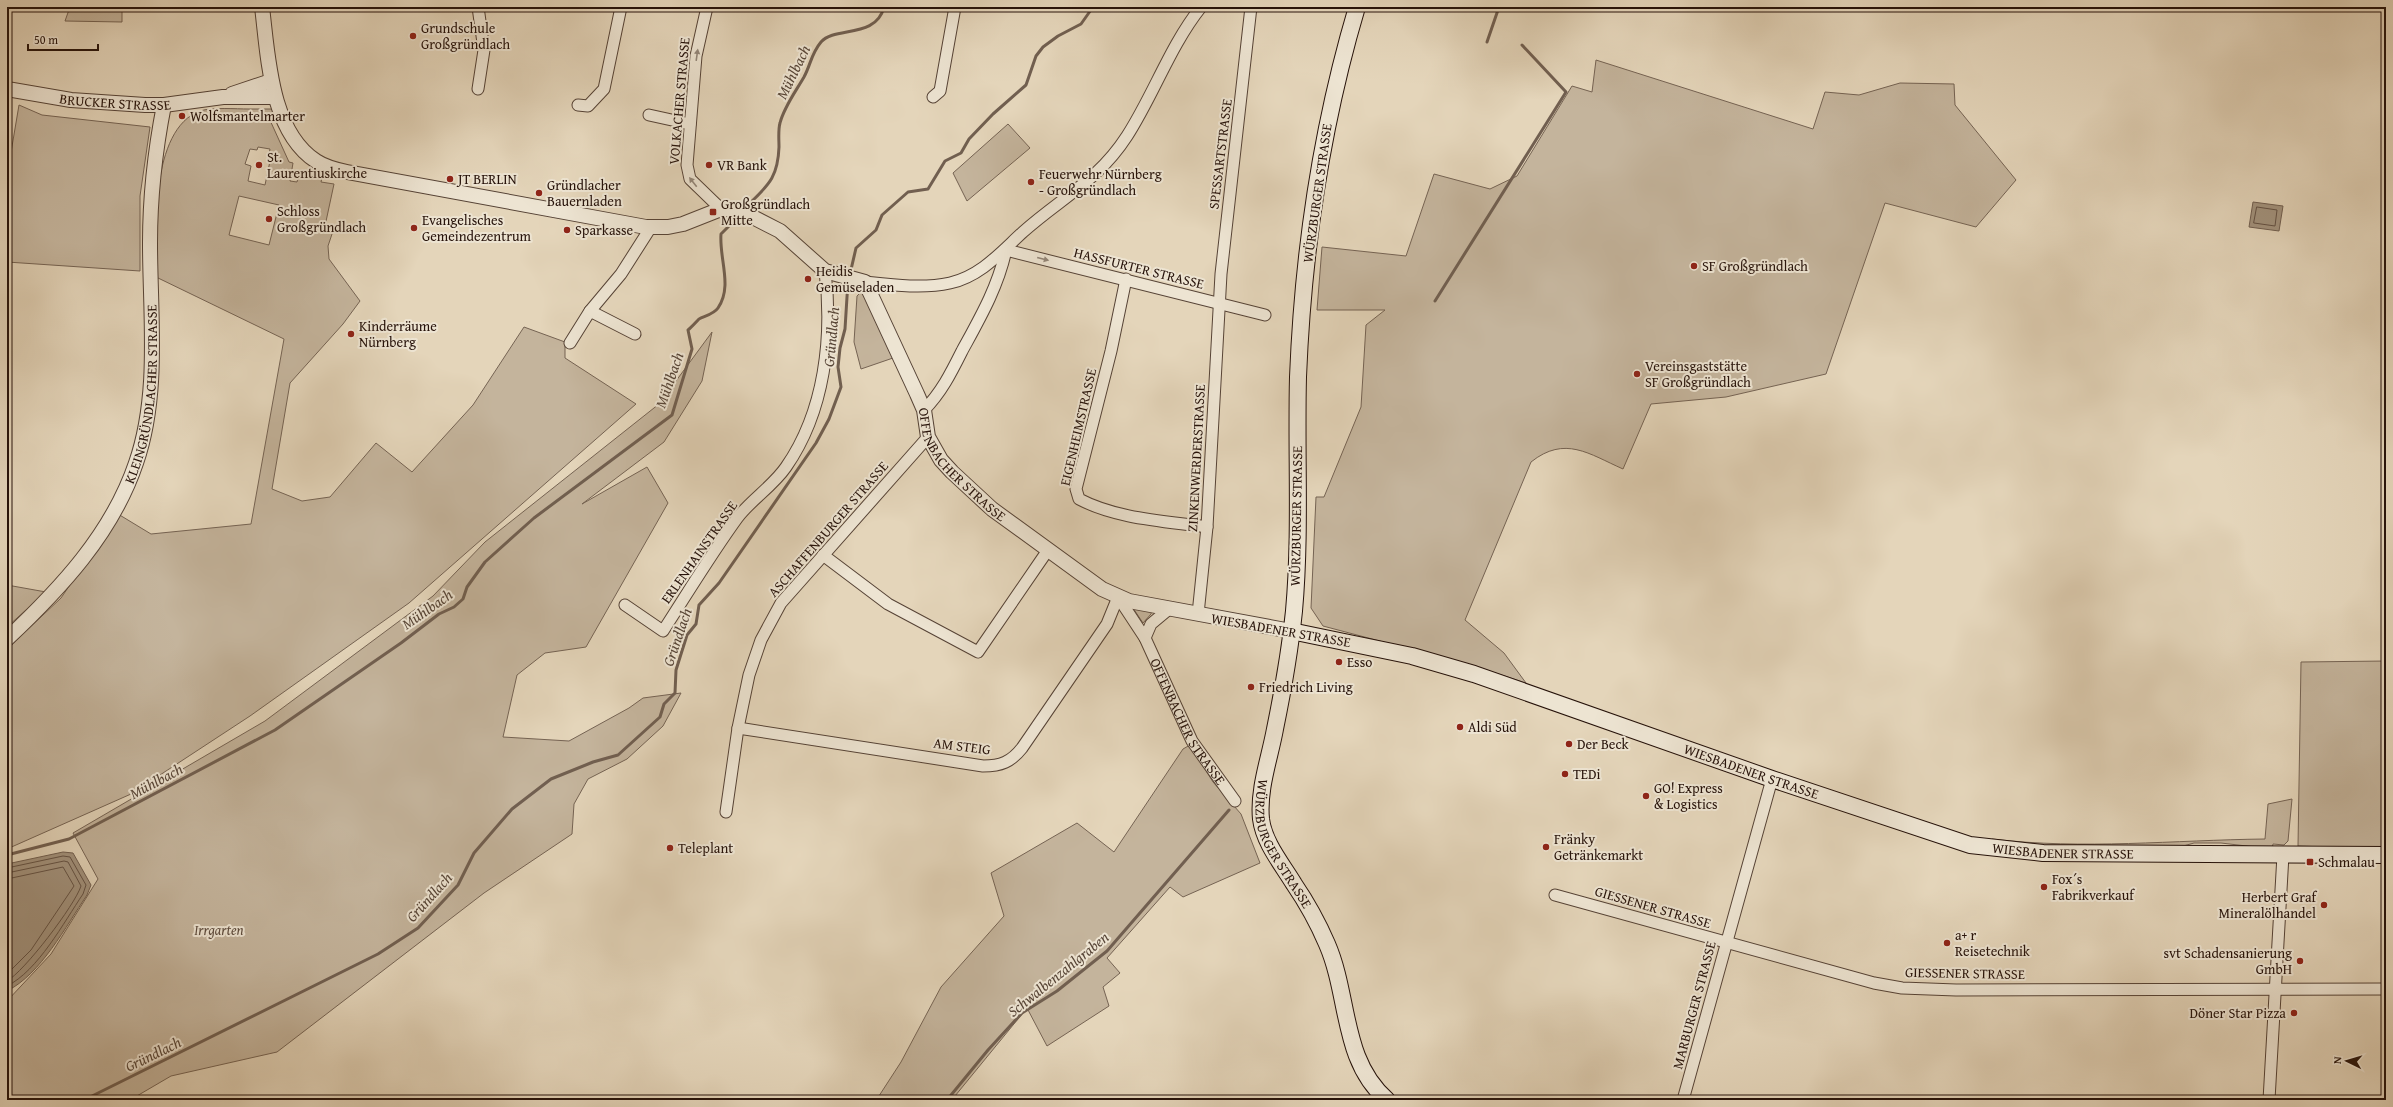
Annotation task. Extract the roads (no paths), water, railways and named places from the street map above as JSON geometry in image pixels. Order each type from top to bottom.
[{"type":"main road","name":"WÜRZBURGER STRASSE","points":[[1357,7],[1325,133],[1308,247],[1298,378],[1297,555],[1291,631],[1276,725],[1262,793],[1261,817],[1271,846],[1309,908],[1328,944],[1336,966],[1355,1053],[1360,1067],[1368,1080],[1387,1100]]},
{"type":"main road","name":"WIESBADENER STRASSE","points":[[1291,631],[1412,656],[1474,674],[1945,838],[1982,847],[2042,853],[2386,855]]},
{"type":"street","points":[[262,7],[273,89],[286,124],[300,146],[315,160],[335,169],[651,227],[668,227],[683,224],[721,209],[740,210],[774,228],[829,273],[862,281],[896,285],[949,283],[963,279],[990,263],[1006,250],[1023,232],[1088,182],[1114,155],[1136,122],[1184,30],[1201,7]]},
{"type":"street","points":[[478,7],[484,50],[478,89]]},
{"type":"street","points":[[578,104],[588,106],[604,89],[621,7]]},
{"type":"street","name":"VOLKACHER STRASSE","points":[[707,7],[696,56],[687,164],[690,179],[721,209]]},
{"type":"street","points":[[933,97],[940,91],[955,7]]},
{"type":"street","name":"SPESSARTSTRASSE","points":[[1220,304],[1251,7]]},
{"type":"street","name":"BRUCKER STRASSE","points":[[7,89],[84,101],[164,105],[273,89]]},
{"type":"street","name":"KLEINGRÜNDLACHER STRASSE","points":[[7,639],[54,594],[92,546],[117,504],[138,456],[146,423],[150,383],[151,217],[155,157],[164,105]]},
{"type":"street","points":[[649,115],[690,124]]},
{"type":"street","points":[[570,343],[590,311],[621,274],[651,227]]},
{"type":"street","points":[[924,410],[939,394],[984,311],[1001,270],[1006,250]]},
{"type":"street","name":"HASSFURTER STRASSE","points":[[1006,250],[1265,315]]},
{"type":"street","points":[[990,263],[997,264],[1001,270]]},
{"type":"street","name":"ERLENHAINSTRASSE","points":[[625,605],[663,632],[738,517],[786,468],[807,428],[815,403],[826,352],[829,273]]},
{"type":"street","name":"EIGENHEIMSTRASSE","points":[[1126,279],[1111,351],[1076,489],[1079,499],[1137,517],[1207,527]]},
{"type":"street","name":"OFFENBACHER STRASSE","points":[[862,281],[924,410],[928,437],[941,460],[972,491],[1048,550],[1102,589],[1123,599],[1145,638],[1192,741],[1235,801]]},
{"type":"street","name":"ZINKENWERDERSTRASSE","points":[[1198,614],[1207,527],[1220,304]]},
{"type":"street","points":[[590,311],[635,334]]},
{"type":"street","name":"ASCHAFFENBURGER STRASSE","points":[[726,812],[738,728],[748,675],[761,640],[780,603],[928,437]]},
{"type":"street","points":[[823,555],[888,604],[978,652],[1048,550]]},
{"type":"street","name":"WIESBADENER STRASSE","points":[[1123,599],[1169,609],[1291,631]]},
{"type":"street","name":"AM STEIG","points":[[738,728],[983,766],[1002,764],[1016,756],[1022,748],[1123,599]]},
{"type":"street","points":[[1145,638],[1151,624],[1169,609]]},
{"type":"street","name":"MARBURGER STRASSE","points":[[1684,1100],[1772,779]]},
{"type":"street","points":[[2269,1100],[2283,855]]},
{"type":"street","name":"GIESSENER STRASSE","points":[[1555,895],[1874,983],[1902,988],[1956,990],[2386,989]]},
{"type":"water","points":[[2253,202],[2283,206],[2279,231],[2249,227]]},
{"type":"water","points":[[63,852],[73,853],[91,885],[87,895],[42,961],[31,973],[7,991],[7,864]]},
{"type":"waterway","name":"Mühlbach","points":[[751,202],[768,184],[775,172],[779,147],[779,129],[782,117],[787,105],[804,77],[818,46],[827,37],[864,28],[873,24],[880,17],[884,7]]},
{"type":"waterway","name":"Gründlach","points":[[850,274],[856,248],[876,230],[882,215],[908,192],[928,189],[945,161],[961,153],[969,139],[993,114],[1026,85],[1036,56],[1043,47],[1058,36],[1081,24],[1093,7]]},
{"type":"waterway","points":[[1487,42],[1499,7]]},
{"type":"waterway","points":[[1435,301],[1566,92],[1522,45]]},
{"type":"waterway","name":"Mühlbach","points":[[7,855],[69,839],[275,730],[401,643],[439,614],[454,607],[463,599],[467,587],[485,562],[534,518],[672,415],[692,349],[688,330],[699,319],[712,313],[718,308],[725,291],[721,234],[736,219]]},
{"type":"waterway","name":"Gründlach","points":[[84,1100],[378,954],[418,928],[458,885],[474,853],[512,809],[551,779],[593,762],[618,755],[660,717],[664,704],[675,693],[676,670],[687,635],[696,624],[699,605],[719,583],[816,443],[829,419],[841,387],[838,367],[840,348],[845,329],[848,281]]},
{"type":"waterway","name":"Schwalbenzahlgraben","points":[[947,1100],[988,1050],[1022,1013],[1057,991],[1107,951],[1229,810]]},
{"type":"place","name":"Grundschule Großgründlach","points":[[413,36]]},
{"type":"place","name":"Wolfsmantelmarter","points":[[182,116]]},
{"type":"place","name":"St. Laurentiuskirche","points":[[259,165]]},
{"type":"place","name":"VR Bank","points":[[709,165]]},
{"type":"place","name":"JT BERLIN","points":[[450,179]]},
{"type":"place","name":"Feuerwehr Nürnberg - Großgründlach","points":[[1031,182]]},
{"type":"place","name":"Gründlacher Bauernladen","points":[[539,193]]},
{"type":"place","name":"Großgründlach Mitte","points":[[713,212]]},
{"type":"place","name":"Schloss Großgründlach","points":[[269,219]]},
{"type":"place","name":"Evangelisches Gemeindezentrum","points":[[414,228]]},
{"type":"place","name":"Sparkasse","points":[[567,230]]},
{"type":"place","name":"SF Großgründlach","points":[[1694,266]]},
{"type":"place","name":"Heidis Gemüseladen","points":[[808,279]]},
{"type":"place","name":"Kinderräume Nürnberg","points":[[351,334]]},
{"type":"place","name":"Vereinsgaststätte SF Großgründlach","points":[[1637,374]]},
{"type":"place","name":"Esso","points":[[1339,662]]},
{"type":"place","name":"Friedrich Living","points":[[1251,687]]},
{"type":"place","name":"Aldi Süd","points":[[1460,727]]},
{"type":"place","name":"Der Beck","points":[[1569,744]]},
{"type":"place","name":"TEDi","points":[[1565,774]]},
{"type":"place","name":"GO! Express & Logistics","points":[[1646,796]]},
{"type":"place","name":"Fränky Getränkemarkt","points":[[1546,847]]},
{"type":"place","name":"Teleplant","points":[[670,848]]},
{"type":"place","name":"Schmalau","points":[[2310,862]]},
{"type":"place","name":"Fox´s Fabrikverkauf","points":[[2044,887]]},
{"type":"place","name":"Herbert Graf Mineralölhandel","points":[[2324,905]]},
{"type":"place","name":"a+ r Reisetechnik","points":[[1947,943]]},
{"type":"place","name":"svt Schadensanierung GmbH","points":[[2300,961]]},
{"type":"place","name":"Döner Star Pizza","points":[[2294,1013]]},
{"type":"park label","name":"Irrgarten","points":[[219,930]]}]
